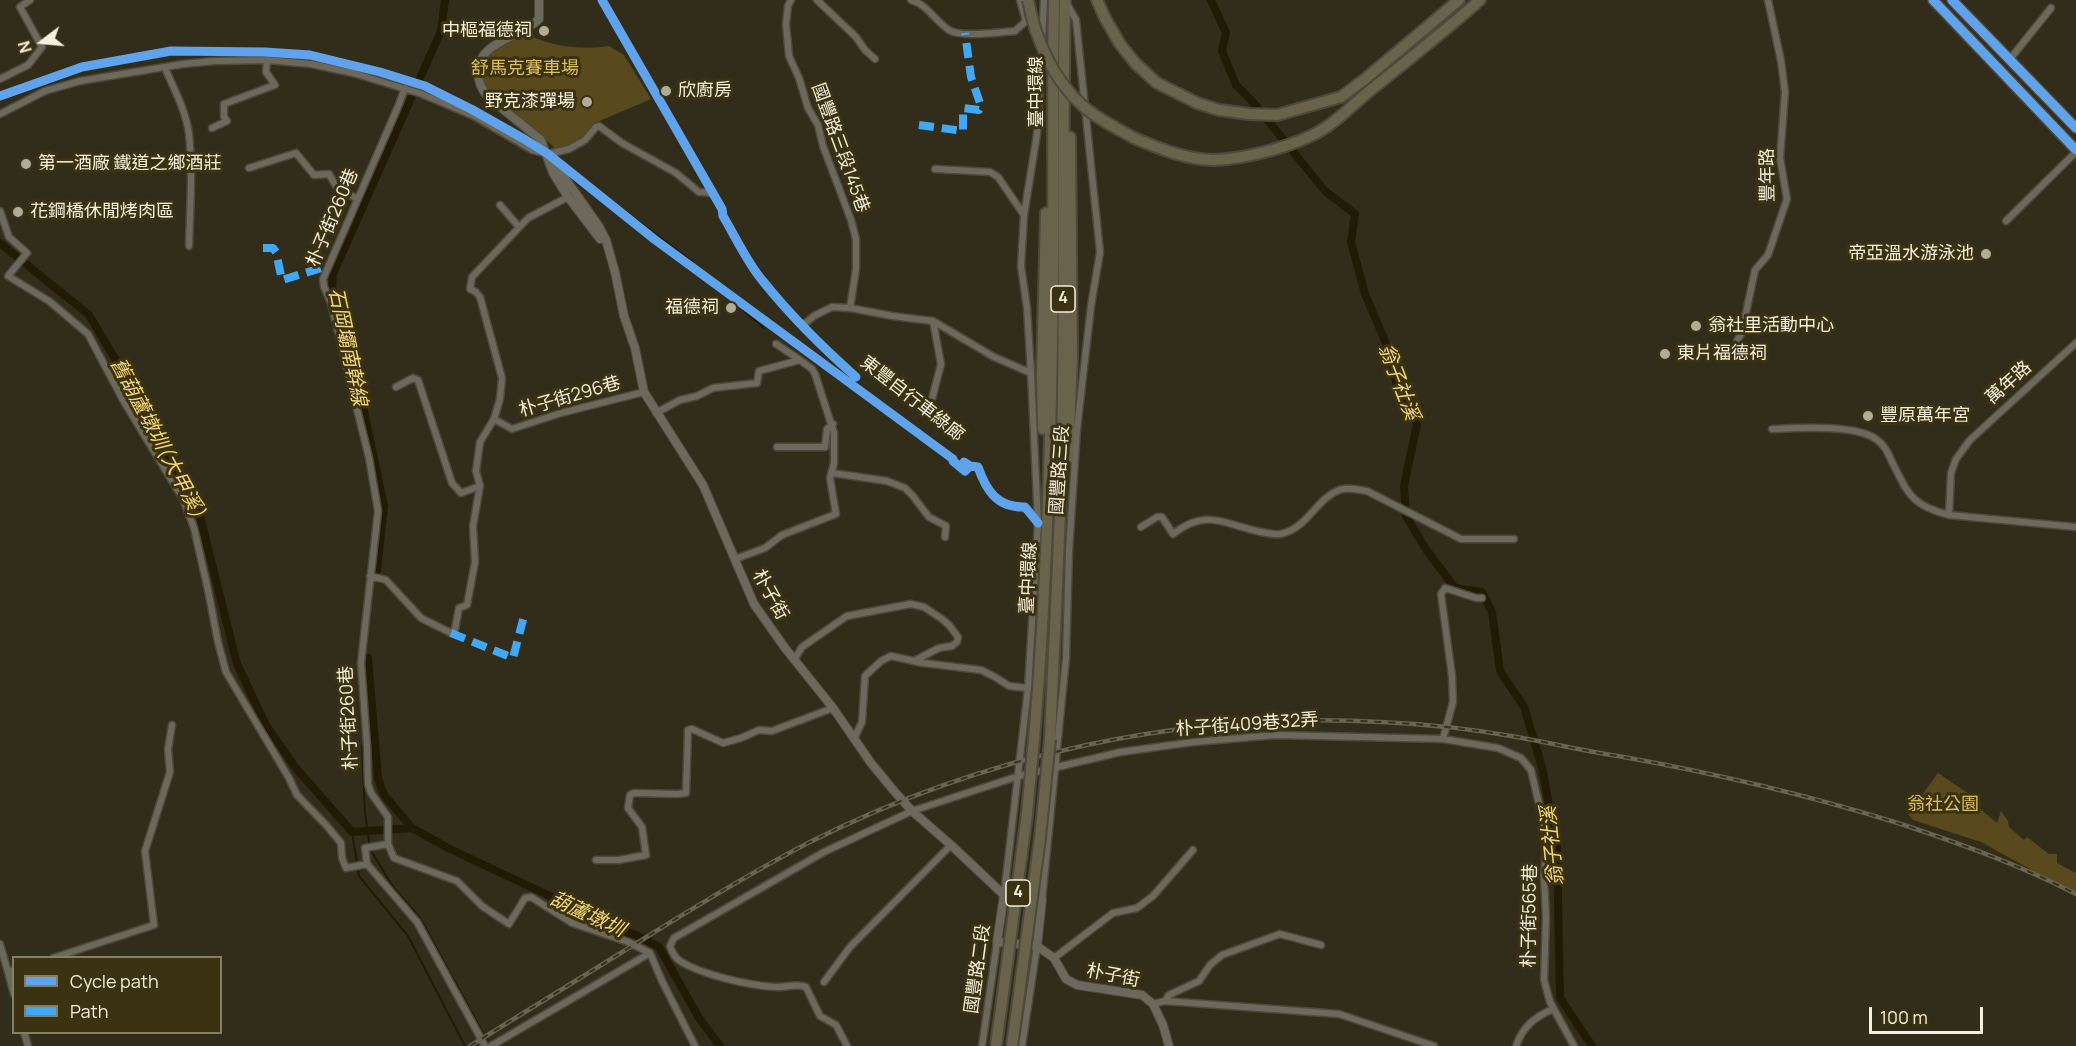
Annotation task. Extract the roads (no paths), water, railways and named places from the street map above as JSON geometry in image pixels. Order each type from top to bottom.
[{"type":"highway","points":[[1028,0],[1032,21],[1045,53],[1057,75],[1084,107],[1118,129],[1159,148],[1212,160],[1262,152],[1294,143],[1327,127],[1370,90],[1440,36],[1480,0]]},
{"type":"highway","points":[[1047,540],[1042,377],[1054,0]]},
{"type":"highway","name":"臺中環線","points":[[996,1046],[1027,814],[1042,644],[1047,540],[1053,281],[1054,0]]},
{"type":"highway","points":[[1097,0],[1120,44],[1136,64],[1157,83],[1197,103],[1219,110],[1277,115],[1341,97],[1459,0]]},
{"type":"highway","points":[[1057,598],[1067,476],[1072,356],[1066,1]]},
{"type":"highway","name":"臺中環線","points":[[1012,1046],[1040,838],[1050,739],[1063,390],[1062,161],[1066,1]]},
{"type":"main road","points":[[1933,0],[2076,151]]},
{"type":"main road","points":[[1952,0],[2076,128]]},
{"type":"street","points":[[0,79],[28,65],[42,47],[20,7],[30,0]]},
{"type":"street","name":"朴子街","points":[[539,0],[539,19],[483,56],[478,64],[478,76],[482,90],[488,98],[541,140],[548,154],[598,225],[609,251],[624,316],[635,348],[644,392],[703,485],[754,604],[794,660],[833,708],[871,763],[912,811],[1004,895]]},
{"type":"street","name":"國豐路三段145巷","points":[[791,0],[786,24],[789,56],[800,78],[808,108],[818,125],[823,146],[856,239],[856,269],[850,308]]},
{"type":"street","points":[[817,0],[856,37],[865,51],[874,59]]},
{"type":"street","points":[[911,0],[926,8],[951,31],[965,33],[1016,31],[1026,21],[1044,17]]},
{"type":"street","points":[[1020,0],[1026,21]]},
{"type":"street","name":"國豐路三段","points":[[1004,895],[1028,688],[1038,523],[1027,308],[1021,266],[1024,215],[1037,134],[1044,0]]},
{"type":"street","name":"豐年路","points":[[1737,341],[1742,332],[1755,270],[1768,255],[1787,199],[1780,158],[1785,92],[1768,0]]},
{"type":"street","name":"國豐路三段","points":[[1037,946],[1066,657],[1069,551],[1077,429],[1091,306],[1100,252],[1076,20],[1066,1]]},
{"type":"street","points":[[2010,60],[2051,8]]},
{"type":"street","points":[[0,114],[45,91],[80,81],[183,64],[267,60],[310,64],[353,73],[422,94],[474,116],[532,150],[548,154],[569,149],[585,140],[599,126],[622,143],[676,173],[699,192],[713,193]]},
{"type":"street","points":[[212,128],[227,122],[224,117],[224,104],[275,85],[266,72],[267,60]]},
{"type":"street","points":[[165,68],[178,96],[189,132],[191,164],[189,246]]},
{"type":"street","name":"朴子街260巷","points":[[388,844],[388,817],[371,793],[368,784],[361,663],[378,511],[369,458],[323,279],[405,88]]},
{"type":"street","points":[[2006,221],[2076,151]]},
{"type":"street","points":[[249,168],[296,153],[314,175],[329,174],[336,186],[357,199]]},
{"type":"street","name":"朴子街","points":[[548,154],[553,173],[568,197],[609,251]]},
{"type":"street","points":[[935,170],[990,172],[999,177],[1024,215]]},
{"type":"street","points":[[494,419],[500,399],[502,378],[480,297],[470,289],[472,277],[528,218],[568,197]]},
{"type":"street","points":[[500,205],[519,227]]},
{"type":"street","points":[[0,211],[9,237],[27,253],[8,276],[49,301],[88,334],[123,400],[183,499],[194,528],[226,672],[290,778],[297,795],[341,843],[343,863],[346,868],[367,864]]},
{"type":"street","points":[[803,325],[814,316],[832,307],[933,321],[994,357],[1031,373]]},
{"type":"street","points":[[932,399],[941,364],[933,321]]},
{"type":"street","name":"萬年路","points":[[1949,515],[1951,473],[1956,459],[1970,440],[2076,343]]},
{"type":"street","points":[[735,560],[765,548],[782,535],[836,514],[830,478],[834,463],[833,424],[812,369],[776,344]]},
{"type":"street","points":[[656,413],[680,400],[697,396],[713,388],[757,383],[759,371],[800,360]]},
{"type":"street","points":[[396,387],[414,378],[418,380],[452,483],[461,493],[480,486]]},
{"type":"street","name":"朴子街296巷","points":[[480,486],[476,471],[480,442],[494,419],[512,429],[561,413],[644,392]]},
{"type":"street","points":[[777,447],[825,447],[827,429],[833,424]]},
{"type":"street","points":[[1772,429],[1814,427],[1861,433],[1875,438],[1884,446],[1908,492],[1918,504],[1933,511],[1949,515],[2076,527]]},
{"type":"street","points":[[832,473],[887,481],[905,489],[928,517],[946,526],[945,537]]},
{"type":"street","points":[[370,576],[386,580],[421,618],[451,633],[455,629],[459,608],[467,605],[475,562],[473,526],[480,486]]},
{"type":"street","points":[[1141,527],[1157,517],[1162,517],[1173,534],[1186,523],[1203,519],[1279,535],[1301,523],[1323,501],[1340,489],[1353,489],[1367,491],[1461,539],[1514,539]]},
{"type":"street","points":[[1443,739],[1453,702],[1452,676],[1441,594],[1445,588],[1482,598]]},
{"type":"street","points":[[794,660],[802,647],[847,616],[911,604],[924,608],[942,619],[957,637],[957,642],[952,646],[939,648],[914,661]]},
{"type":"street","points":[[854,739],[862,722],[865,676],[881,661],[891,656],[981,670],[1009,686],[1028,688]]},
{"type":"street","points":[[596,860],[619,860],[646,855],[642,827],[628,808],[630,795],[686,792],[688,730],[692,729],[723,743],[759,730],[772,731],[833,708]]},
{"type":"street","points":[[56,956],[154,925],[145,851],[170,772],[168,749],[172,725]]},
{"type":"street","name":"朴子街409巷32弄","points":[[1019,776],[1121,752],[1194,741],[1276,735],[1443,739]]},
{"type":"street","name":"朴子街565巷","points":[[1443,739],[1498,748],[1521,758],[1531,770],[1547,838],[1544,876],[1546,988],[1553,1009],[1574,1046]]},
{"type":"street","points":[[847,1046],[836,1025],[820,1016],[806,987],[801,985],[777,987],[746,983],[697,970],[678,960],[670,946],[674,938],[814,857],[912,811],[1019,776]]},
{"type":"street","points":[[485,1046],[417,922],[367,864],[365,848],[388,844],[394,858],[457,881],[482,906],[508,924],[525,898],[531,897],[572,923],[628,942],[650,953],[695,1046]]},
{"type":"street","points":[[824,982],[850,947],[951,845]]},
{"type":"street","points":[[1054,958],[1113,913],[1137,908],[1153,896],[1193,850]]},
{"type":"street","points":[[1004,895],[1042,900]]},
{"type":"street","name":"國豐路二段","points":[[982,1046],[1004,895]]},
{"type":"street","points":[[1165,1001],[1169,994],[1199,981],[1210,965],[1222,955],[1280,934],[1321,945]]},
{"type":"street","points":[[997,942],[1037,946],[1023,1046]]},
{"type":"street","points":[[0,945],[10,971]]},
{"type":"street","name":"朴子街","points":[[1037,946],[1054,958],[1066,979],[1077,985],[1142,995],[1153,1004],[1163,1025],[1169,1046]]},
{"type":"street","points":[[493,1045],[650,953]]},
{"type":"street","points":[[1153,1004],[1165,1001],[1339,1014],[1434,1046]]},
{"type":"street","points":[[1516,1046],[1521,1034],[1532,1020],[1553,1009]]},
{"type":"waterway","name":"石岡壩南幹線","points":[[377,570],[384,506],[360,392],[332,287],[333,274],[441,31],[445,0]]},
{"type":"waterway","name":"翁子社溪","points":[[1211,0],[1226,33],[1222,51],[1236,85],[1252,101],[1325,191],[1355,214],[1351,242],[1365,294],[1388,348],[1396,381],[1417,424],[1404,486],[1406,516],[1425,548],[1455,588],[1482,592],[1492,612],[1500,671],[1524,707],[1542,767],[1557,848],[1560,998],[1592,1046]]},
{"type":"waterway","points":[[575,173],[694,263]]},
{"type":"waterway","points":[[571,178],[739,304],[764,328]]},
{"type":"waterway","name":"舊葫蘆墩圳(大甲溪)","points":[[0,243],[89,315],[129,382],[199,512],[237,664],[266,725],[295,767],[352,832],[412,828]]},
{"type":"waterway","points":[[821,358],[836,370]]},
{"type":"waterway","name":"葫蘆墩圳","points":[[368,658],[378,778],[384,795],[412,828],[450,849],[569,905],[600,923],[636,935],[659,947],[699,1018],[720,1046]]},
{"type":"waterway","points":[[364,743],[362,747],[365,813],[370,849],[393,887],[420,918],[490,1046]]},
{"type":"waterway","points":[[352,832],[359,876],[408,936],[465,1046]]},
{"type":"railway","points":[[470,1046],[746,877],[808,843],[875,812],[944,785],[1015,763],[1087,745],[1160,732],[1233,724],[1307,720],[1432,726],[1517,737],[1690,770],[1796,794],[1901,824],[1990,856],[2076,894]]},
{"type":"place","name":"中樞福德祠","points":[[544,31]]},
{"type":"place","name":"欣廚房","points":[[666,91]]},
{"type":"place","name":"野克漆彈場","points":[[587,102]]},
{"type":"place","name":"第一酒廠 鐵道之鄉酒莊","points":[[26,164]]},
{"type":"place","name":"花鋼橋休閒烤肉區","points":[[18,212]]},
{"type":"place","name":"帝亞溫水游泳池","points":[[1986,254]]},
{"type":"place","name":"福德祠","points":[[731,308]]},
{"type":"place","name":"翁社里活動中心","points":[[1696,326]]},
{"type":"place","name":"東片福德祠","points":[[1665,354]]},
{"type":"place","name":"豐原萬年宮","points":[[1868,416]]},
{"type":"park label","name":"舒馬克賽車場","points":[[525,69]]},
{"type":"park label","name":"翁社公園","points":[[1943,805]]}]
